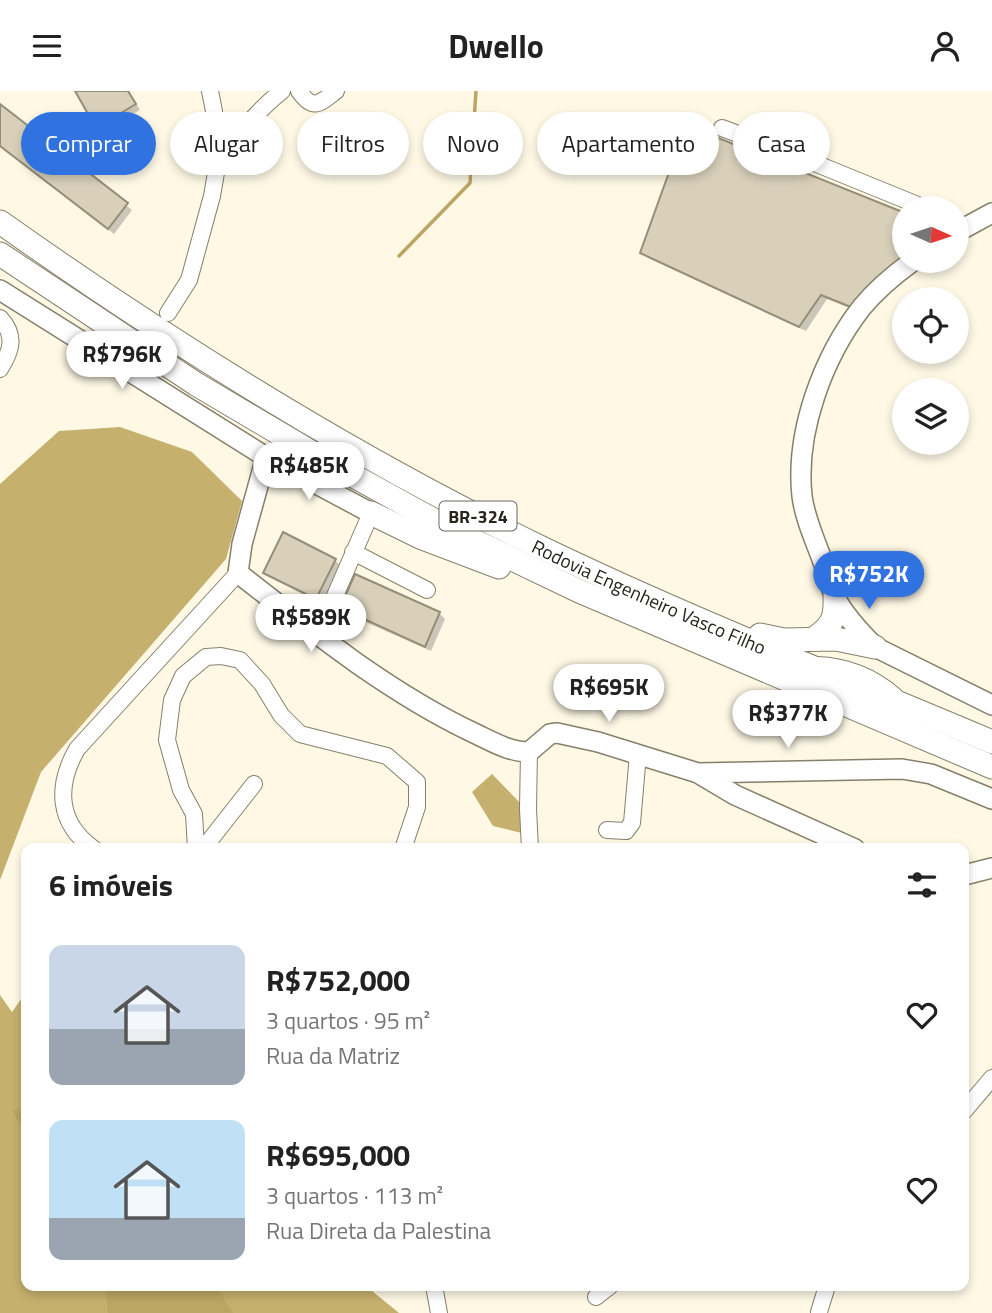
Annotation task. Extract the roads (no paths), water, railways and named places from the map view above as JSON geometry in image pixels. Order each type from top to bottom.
[{"type":"highway","name":"Rodovia Engenheiro Vasco Filho","points":[[0,222],[164,335],[294,415],[420,486],[545,550],[647,596],[992,742]]},
{"type":"highway","name":"Rodovia Engenheiro Vasco Filho","points":[[0,254],[196,384],[321,458],[450,529],[579,591],[992,767]]},
{"type":"highway","points":[[0,268],[89,324],[124,336]]},
{"type":"highway","points":[[371,513],[461,553],[579,591]]},
{"type":"highway","points":[[647,596],[673,600],[763,636],[784,640],[836,639],[875,647]]},
{"type":"highway","points":[[815,638],[833,622],[835,597]]},
{"type":"main road","points":[[970,223],[992,213]]},
{"type":"main road","points":[[899,273],[881,288],[848,327],[820,383],[811,413],[802,467],[802,495],[807,521],[835,597],[875,647],[992,705]]},
{"type":"main road","points":[[0,290],[266,457],[371,513]]},
{"type":"main road","points":[[266,457],[237,572],[398,692],[453,723],[504,747],[529,752],[550,734],[556,733],[598,742],[698,773],[735,795],[842,843]]},
{"type":"main road","points":[[698,773],[902,769],[931,774],[992,799]]},
{"type":"main road","points":[[969,874],[992,868]]},
{"type":"street","points":[[210,91],[214,112]]},
{"type":"street","points":[[257,112],[282,91]]},
{"type":"street","points":[[299,91],[307,101],[315,104],[336,91]]},
{"type":"street","points":[[722,128],[896,196]]},
{"type":"street","points":[[168,313],[189,280],[204,230],[215,175]]},
{"type":"street","points":[[0,318],[8,326],[12,345],[0,369]]},
{"type":"street","points":[[331,605],[371,513]]},
{"type":"street","points":[[353,552],[427,590]]},
{"type":"street","points":[[88,843],[66,815],[62,798],[68,765],[77,749],[237,572]]},
{"type":"street","points":[[196,843],[194,814],[181,790],[167,740],[172,699],[183,676],[206,657],[221,656],[240,660],[262,684],[281,715],[300,734],[387,756],[417,782],[417,807],[405,843]]},
{"type":"street","points":[[529,752],[530,843]]},
{"type":"street","points":[[607,830],[626,831],[632,823],[638,754]]},
{"type":"street","points":[[208,843],[254,784]]},
{"type":"street","points":[[969,1105],[992,1078]]},
{"type":"street","points":[[435,1291],[439,1313]]},
{"type":"street","points":[[596,1297],[604,1291]]},
{"type":"street","points":[[819,1312],[825,1291]]},
{"type":"waterway","points":[[399,256],[470,183],[476,91]]}]
